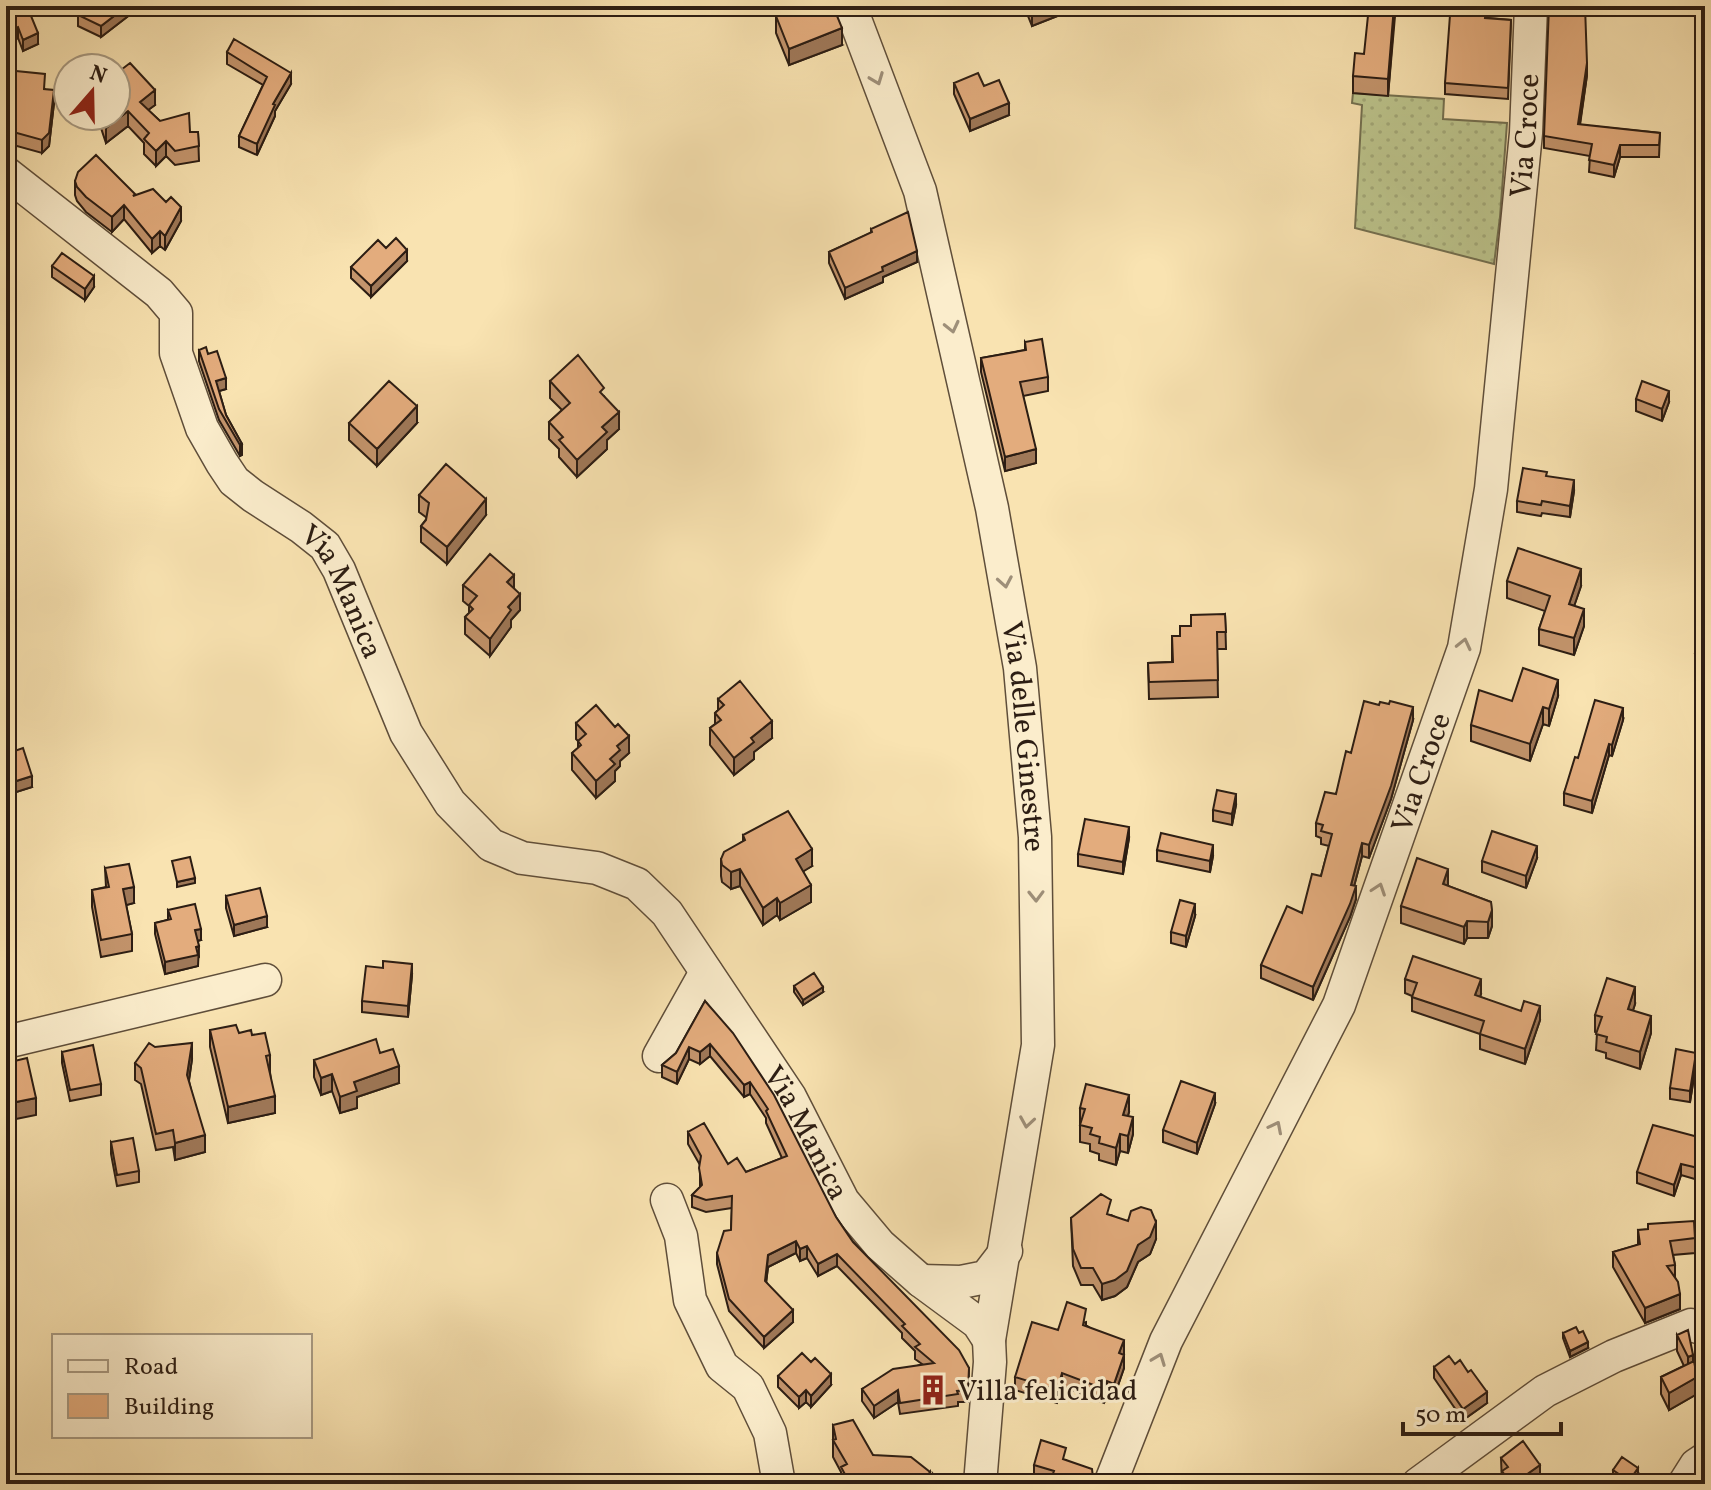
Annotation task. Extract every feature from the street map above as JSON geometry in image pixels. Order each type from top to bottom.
[{"type":"street","name":"Via delle Ginestre","points":[[850,6],[920,191],[989,493],[1020,668],[1035,837],[1038,1045],[989,1340],[980,1484]]},
{"type":"street","name":"Via Croce","points":[[1110,1484],[1166,1341],[1339,1005],[1464,648],[1491,489],[1526,133],[1531,6]]},
{"type":"street","name":"Via Manica","points":[[6,173],[159,293],[176,313],[176,353],[202,428],[234,481],[325,546],[339,570],[406,733],[450,803],[491,845],[522,858],[597,868],[637,884],[667,913],[790,1097],[843,1201],[880,1245],[921,1281],[978,1323],[989,1340]]},
{"type":"street","points":[[659,1056],[706,972]]},
{"type":"street","points":[[6,1042],[265,980]]},
{"type":"street","points":[[667,1200],[681,1236],[690,1300],[722,1366],[748,1387],[754,1398],[770,1433],[779,1484]]},
{"type":"street","points":[[921,1281],[961,1282],[986,1277],[1006,1251]]},
{"type":"street","points":[[1418,1484],[1545,1391],[1614,1356],[1691,1325],[1705,1329]]},
{"type":"street","points":[[1684,1484],[1696,1465],[1705,1459]]},
{"type":"green space","points":[[1353,93],[1444,99],[1443,119],[1507,123],[1494,264],[1355,228],[1362,105],[1352,103]]},
{"type":"building","points":[[27,6],[38,33],[23,40],[18,27],[6,32],[6,8]]},
{"type":"building","points":[[79,6],[127,6],[101,26],[78,15]]},
{"type":"building","points":[[803,6],[833,6],[842,28],[789,49],[776,16]]},
{"type":"building","points":[[1029,6],[1055,6],[1032,15]]},
{"type":"building","points":[[1369,6],[1394,6],[1388,79],[1353,76],[1355,53],[1364,54]]},
{"type":"building","points":[[1465,6],[1486,6],[1485,18],[1511,20],[1508,88],[1445,83],[1450,15],[1465,16]]},
{"type":"building","points":[[1549,6],[1585,6],[1587,63],[1578,124],[1660,133],[1659,145],[1620,145],[1614,165],[1589,160],[1592,144],[1544,136]]},
{"type":"building","points":[[234,39],[291,73],[273,104],[257,144],[239,136],[267,77],[227,52]]},
{"type":"building","points":[[132,65],[155,90],[140,102],[160,121],[189,113],[190,132],[198,132],[199,146],[175,151],[166,141],[156,151],[144,139],[149,133],[132,115]]},
{"type":"building","points":[[6,70],[45,74],[44,89],[52,90],[49,133],[42,140],[6,130]]},
{"type":"building","points":[[978,73],[984,86],[999,80],[1009,103],[970,119],[954,83]]},
{"type":"building","points":[[96,155],[135,194],[133,196],[153,189],[166,202],[171,197],[181,207],[165,236],[160,231],[152,239],[124,205],[112,217],[77,187],[78,172]]},
{"type":"building","points":[[908,212],[917,251],[845,288],[829,252]]},
{"type":"building","points":[[396,238],[407,250],[371,286],[351,267],[378,240],[386,248]]},
{"type":"building","points":[[62,253],[94,276],[85,289],[52,266]]},
{"type":"building","points":[[1042,339],[1048,377],[1020,382],[1036,449],[1005,457],[981,358],[1026,350],[1025,342]]},
{"type":"building","points":[[206,347],[208,354],[217,351],[226,378],[216,381],[226,415],[240,445],[219,409],[199,350]]},
{"type":"building","points":[[578,355],[604,388],[600,392],[619,412],[602,427],[607,432],[577,460],[559,440],[563,437],[549,422],[570,403],[550,381]]},
{"type":"building","points":[[389,381],[417,406],[377,449],[349,423]]},
{"type":"building","points":[[1642,381],[1669,391],[1662,409],[1636,399]]},
{"type":"building","points":[[446,464],[486,499],[447,547],[421,526],[426,520],[429,503],[419,495]]},
{"type":"building","points":[[1523,468],[1547,472],[1546,476],[1574,480],[1570,506],[1517,501]]},
{"type":"building","points":[[1518,548],[1581,569],[1569,604],[1584,609],[1574,638],[1539,629],[1550,596],[1507,581]]},
{"type":"building","points":[[490,554],[514,575],[507,582],[520,594],[508,607],[511,610],[490,639],[465,617],[473,609],[469,605],[477,596],[463,585]]},
{"type":"building","points":[[1225,614],[1226,632],[1217,632],[1218,680],[1149,682],[1148,663],[1173,662],[1172,636],[1180,636],[1180,626],[1191,626],[1191,615]]},
{"type":"building","points":[[1705,625],[1705,656],[1695,653]]},
{"type":"building","points":[[1523,668],[1558,680],[1549,709],[1543,707],[1530,744],[1471,725],[1479,690],[1512,701]]},
{"type":"building","points":[[740,681],[772,721],[751,738],[754,742],[734,758],[710,728],[721,720],[715,713],[724,705],[718,699]]},
{"type":"building","points":[[1595,700],[1623,708],[1592,801],[1564,793]]},
{"type":"building","points":[[1364,701],[1379,705],[1380,702],[1389,704],[1390,701],[1413,707],[1391,786],[1369,845],[1362,843],[1351,885],[1356,886],[1350,904],[1313,987],[1261,965],[1287,906],[1302,913],[1312,874],[1321,876],[1332,834],[1321,831],[1323,825],[1316,823],[1325,792],[1336,794],[1346,751],[1351,753]]},
{"type":"building","points":[[596,705],[615,727],[618,724],[629,736],[617,746],[620,750],[610,759],[615,764],[596,781],[572,753],[581,745],[578,741],[586,734],[576,723]]},
{"type":"building","points":[[23,748],[32,776],[10,783],[6,754]]},
{"type":"building","points":[[1217,790],[1236,794],[1232,814],[1213,810]]},
{"type":"building","points":[[788,811],[812,849],[796,859],[811,885],[780,903],[777,898],[763,908],[740,869],[731,872],[722,865],[721,859],[724,852],[745,840],[743,835]]},
{"type":"building","points":[[1085,819],[1129,827],[1123,862],[1078,854]]},
{"type":"building","points":[[1492,831],[1537,846],[1526,876],[1482,861]]},
{"type":"building","points":[[1161,833],[1213,845],[1210,861],[1157,850]]},
{"type":"building","points":[[190,857],[195,878],[177,882],[172,861]]},
{"type":"building","points":[[1417,858],[1448,869],[1443,884],[1491,902],[1488,922],[1467,921],[1464,927],[1401,906]]},
{"type":"building","points":[[129,864],[134,887],[123,889],[132,934],[101,940],[92,890],[109,887],[105,868]]},
{"type":"building","points":[[260,888],[267,916],[234,925],[226,896]]},
{"type":"building","points":[[1180,900],[1195,904],[1186,936],[1171,932]]},
{"type":"building","points":[[195,904],[201,929],[195,930],[198,955],[165,962],[155,923],[171,919],[168,910]]},
{"type":"building","points":[[1413,956],[1481,979],[1475,995],[1521,1011],[1524,1001],[1540,1006],[1525,1049],[1480,1034],[1484,1021],[1412,997],[1417,983],[1405,979]]},
{"type":"building","points":[[383,961],[412,964],[408,1006],[362,1001],[366,966],[383,968]]},
{"type":"building","points":[[814,973],[823,987],[803,1000],[794,986]]},
{"type":"building","points":[[1607,978],[1635,987],[1628,1009],[1651,1016],[1640,1052],[1606,1042],[1607,1037],[1596,1034],[1602,1017],[1595,1015]]},
{"type":"building","points":[[705,1001],[733,1033],[774,1095],[836,1217],[853,1242],[959,1350],[969,1368],[968,1390],[900,1403],[898,1390],[874,1406],[862,1389],[893,1369],[934,1363],[915,1347],[920,1344],[902,1326],[905,1324],[837,1254],[818,1264],[807,1246],[800,1249],[796,1241],[768,1255],[765,1281],[793,1310],[764,1337],[729,1299],[717,1253],[724,1231],[731,1230],[732,1196],[706,1200],[692,1195],[702,1185],[699,1168],[701,1156],[688,1132],[704,1123],[728,1164],[737,1158],[746,1172],[787,1156],[766,1111],[768,1109],[750,1082],[744,1085],[710,1044],[700,1052],[689,1047],[677,1072],[662,1065],[676,1053]]},
{"type":"building","points":[[236,1025],[239,1033],[251,1030],[252,1035],[265,1033],[270,1055],[266,1056],[275,1096],[228,1107],[210,1030]]},
{"type":"building","points":[[376,1039],[380,1053],[393,1049],[399,1066],[354,1082],[357,1091],[340,1097],[332,1074],[321,1078],[314,1060]]},
{"type":"building","points":[[149,1043],[155,1047],[192,1043],[187,1075],[205,1135],[175,1143],[173,1130],[156,1134],[141,1068],[135,1063]]},
{"type":"building","points":[[93,1045],[101,1084],[70,1090],[62,1052]]},
{"type":"building","points":[[1676,1049],[1696,1053],[1690,1091],[1670,1088]]},
{"type":"building","points":[[27,1058],[36,1098],[6,1104],[6,1063]]},
{"type":"building","points":[[1181,1081],[1215,1093],[1197,1143],[1163,1130]]},
{"type":"building","points":[[1086,1084],[1129,1095],[1123,1115],[1133,1117],[1128,1136],[1120,1134],[1116,1148],[1099,1143],[1100,1137],[1090,1134],[1092,1128],[1080,1125],[1085,1109],[1080,1108]]},
{"type":"building","points":[[1653,1125],[1702,1138],[1698,1168],[1681,1164],[1674,1185],[1637,1172]]},
{"type":"building","points":[[133,1138],[139,1171],[117,1175],[111,1142]]},
{"type":"building","points":[[1101,1194],[1111,1200],[1107,1214],[1128,1221],[1131,1211],[1141,1207],[1151,1210],[1156,1222],[1150,1237],[1138,1245],[1127,1271],[1115,1280],[1102,1284],[1093,1268],[1081,1268],[1073,1249],[1071,1218]]},
{"type":"building","points":[[1694,1221],[1695,1238],[1670,1241],[1675,1265],[1667,1266],[1678,1282],[1680,1294],[1645,1308],[1613,1252],[1640,1244],[1638,1230],[1648,1229],[1648,1224]]},
{"type":"building","points":[[1067,1302],[1086,1309],[1083,1325],[1124,1340],[1119,1353],[1124,1355],[1114,1384],[1107,1381],[1104,1389],[1062,1373],[1057,1390],[1015,1377],[1032,1322],[1058,1330]]},
{"type":"building","points":[[1576,1327],[1579,1333],[1583,1331],[1588,1342],[1570,1351],[1563,1333]]},
{"type":"building","points":[[1688,1330],[1693,1355],[1688,1357],[1677,1335]]},
{"type":"building","points":[[802,1353],[811,1362],[815,1358],[831,1374],[811,1396],[806,1390],[799,1397],[778,1376]]},
{"type":"building","points":[[1449,1356],[1455,1364],[1460,1360],[1468,1372],[1471,1370],[1487,1392],[1463,1409],[1434,1367]]},
{"type":"building","points":[[1694,1361],[1697,1377],[1669,1393],[1661,1377]]},
{"type":"building","points":[[853,1420],[873,1455],[911,1457],[930,1472],[922,1484],[889,1484],[847,1478],[841,1467],[847,1464],[833,1440],[836,1439],[833,1425]]},
{"type":"building","points":[[1041,1440],[1066,1448],[1063,1459],[1092,1469],[1091,1484],[1049,1484],[1054,1471],[1034,1465]]},
{"type":"building","points":[[1523,1441],[1540,1465],[1526,1475],[1533,1484],[1511,1484],[1502,1471],[1508,1467],[1501,1458]]},
{"type":"building","points":[[1622,1457],[1638,1468],[1629,1481],[1613,1470]]},
{"type":"place","name":"Villa felicidad","points":[[933,1390]]}]
